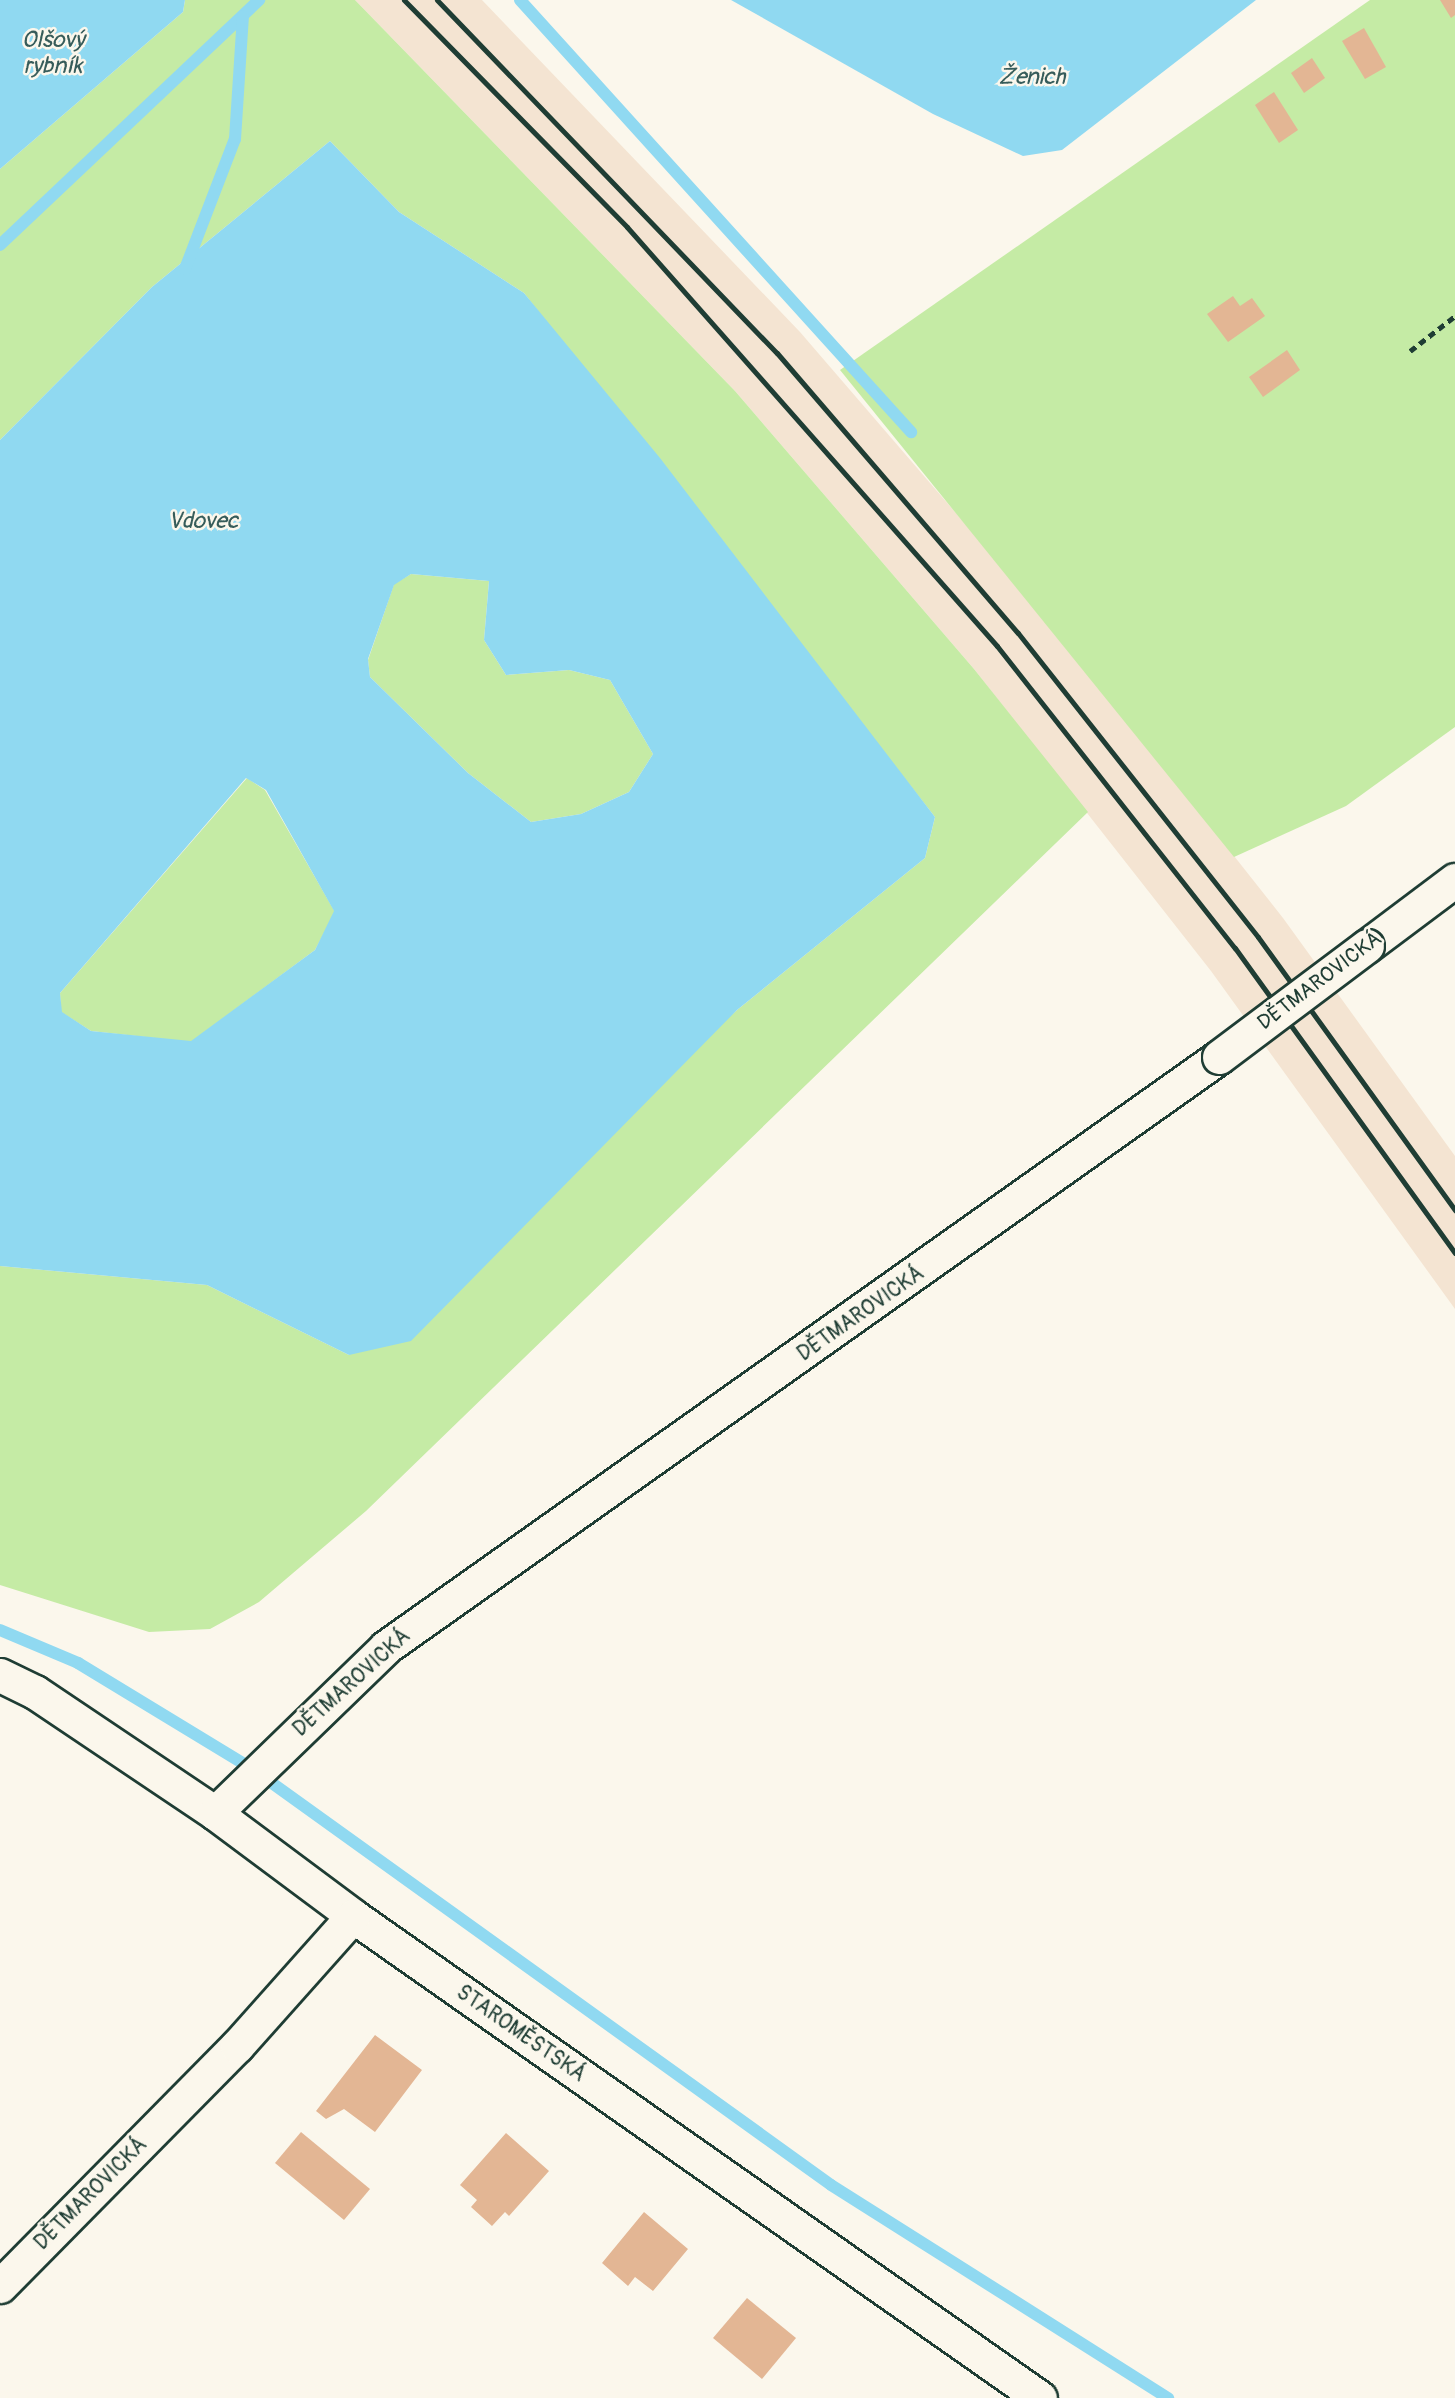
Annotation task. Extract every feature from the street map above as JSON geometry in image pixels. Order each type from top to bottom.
[{"type":"street","name":"DĚTMAROVICKÁ","points":[[215,1813],[386,1647],[1219,1057],[1455,880]]},
{"type":"street","name":"STAROMĚSTSKÁ","points":[[0,1675],[35,1692],[215,1813],[353,1916],[1041,2398]]},
{"type":"street","name":"DĚTMAROVICKÁ","points":[[0,2286],[237,2046],[353,1916]]},
{"type":"path","points":[[1410,351],[1455,316]]},
{"type":"shaded area","points":[[355,0],[482,0],[800,332],[1042,613],[1283,918],[1455,1156],[1455,1309],[1211,971],[974,669],[735,391]]},
{"type":"green space","points":[[185,0],[355,0],[735,391],[974,669],[1088,812],[366,1511],[259,1602],[210,1629],[149,1632],[0,1585],[0,1266],[207,1285],[349,1355],[737,1010],[925,858],[935,817],[524,293],[399,212],[330,141],[152,287],[0,440],[0,169],[183,12]]},
{"type":"green space","points":[[1370,0],[1455,0],[1455,727],[1346,806],[1234,857],[840,370]]},
{"type":"green space","points":[[411,574],[489,581],[484,640],[506,675],[569,670],[610,680],[653,754],[629,792],[581,814],[531,822],[468,773],[370,677],[368,660],[394,584]]},
{"type":"green space","points":[[247,778],[265,790],[335,912],[315,950],[191,1042],[91,1031],[61,1012],[60,993]]},
{"type":"water","name":"Olšový rybník","points":[[0,0],[185,0],[183,12],[0,169]]},
{"type":"water","name":"Ženich","points":[[731,0],[1256,0],[1062,150],[1023,156],[933,114]]},
{"type":"water","name":"Vdovec","points":[[330,141],[399,212],[524,293],[660,458],[935,817],[925,858],[737,1010],[411,1341],[349,1355],[207,1285],[0,1266],[0,440],[152,287]],"holes":[[[411,574],[489,581],[484,640],[506,675],[569,670],[610,680],[653,754],[629,792],[581,814],[531,822],[468,773],[370,677],[368,659],[394,585]],[[246,778],[266,790],[334,911],[315,950],[191,1041],[91,1031],[62,1012],[60,993]]]},
{"type":"building","points":[[1440,0],[1455,0],[1455,15],[1451,18]]},
{"type":"building","points":[[1364,28],[1386,67],[1365,79],[1342,41]]},
{"type":"building","points":[[1312,58],[1325,78],[1304,93],[1291,73]]},
{"type":"building","points":[[1274,92],[1298,130],[1279,143],[1255,105]]},
{"type":"building","points":[[1233,296],[1240,306],[1252,298],[1265,316],[1228,342],[1207,314]]},
{"type":"building","points":[[1287,350],[1300,370],[1263,397],[1249,377]]},
{"type":"building","points":[[375,2035],[422,2070],[375,2132],[344,2109],[326,2119],[316,2111]]},
{"type":"building","points":[[301,2132],[370,2189],[344,2220],[275,2163]]},
{"type":"building","points":[[506,2133],[549,2171],[509,2216],[505,2212],[492,2226],[471,2207],[477,2200],[460,2185]]},
{"type":"building","points":[[644,2212],[688,2249],[653,2291],[635,2277],[628,2286],[602,2263]]},
{"type":"building","points":[[747,2298],[796,2338],[762,2379],[713,2338]]},
{"type":"waterway","points":[[0,245],[259,0]]},
{"type":"waterway","points":[[520,0],[911,432]]},
{"type":"waterway","points":[[185,269],[235,139],[243,16]]},
{"type":"waterway","points":[[0,1630],[78,1663],[251,1768],[831,2185],[1168,2398]]},
{"type":"railway","points":[[404,0],[627,227],[997,646],[1235,948],[1455,1253]]},
{"type":"railway","points":[[437,0],[777,353],[1018,633],[1258,937],[1455,1210]]}]
